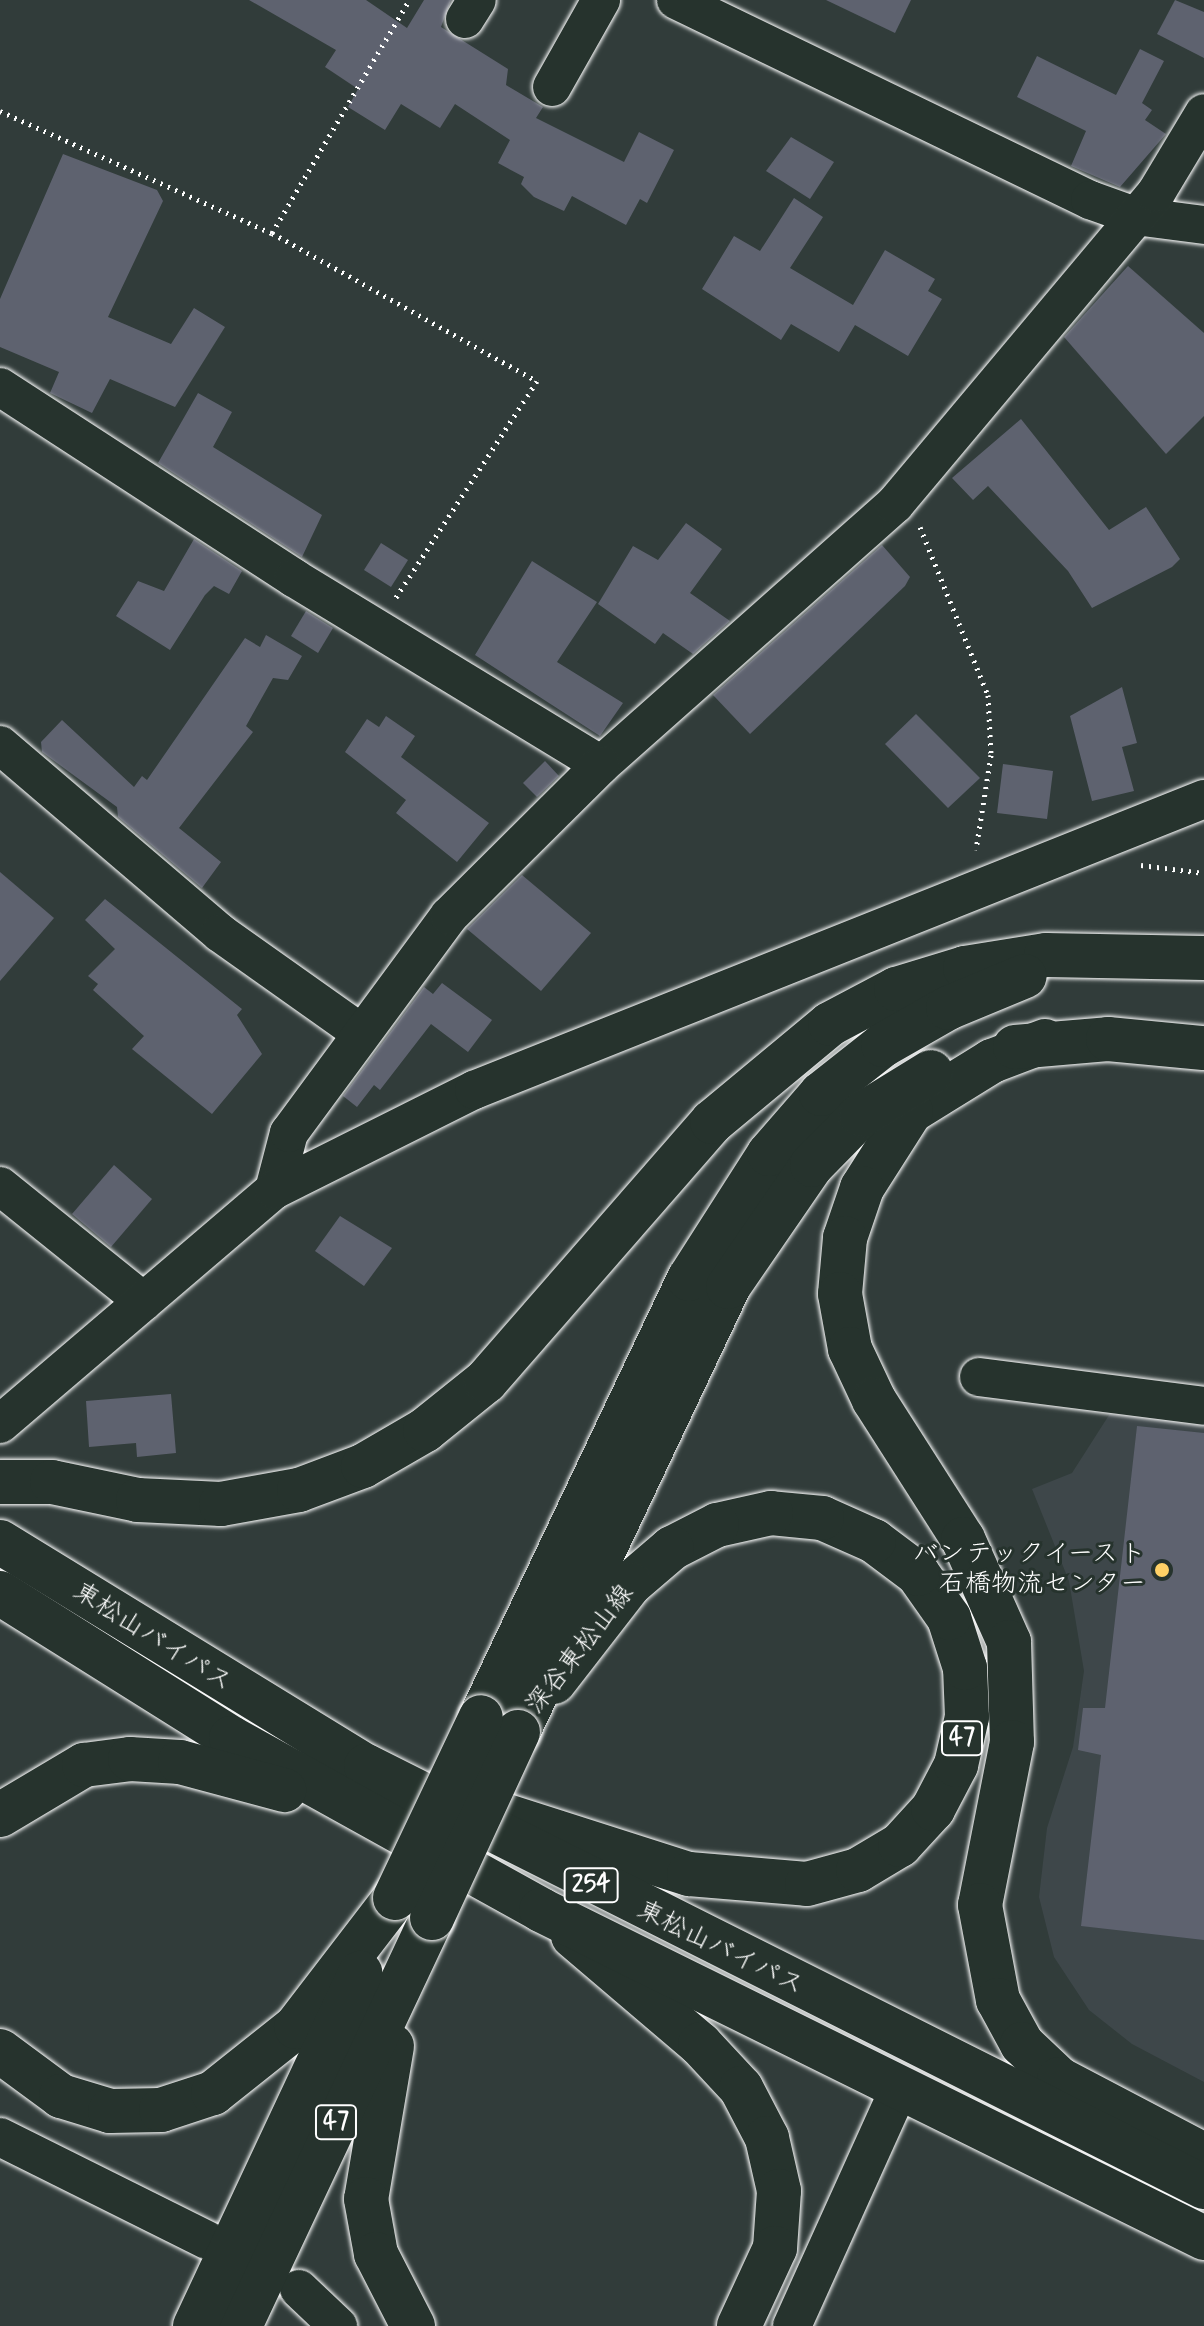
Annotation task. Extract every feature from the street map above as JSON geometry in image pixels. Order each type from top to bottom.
[{"type":"main road","points":[[0,1482],[52,1482],[138,1500],[221,1504],[299,1490],[363,1466],[425,1430],[486,1381],[712,1122],[830,1024],[896,989],[965,968],[1046,955],[1204,958]]},
{"type":"main road","points":[[195,2326],[413,1908],[499,1725],[682,1292],[769,1154],[821,1094],[948,1008],[1015,979],[1125,955]]},
{"type":"main road","points":[[499,1725],[696,1349],[812,1165],[861,1115],[910,1082],[965,1057],[1045,1041],[1204,1048]]},
{"type":"main road","points":[[1045,1041],[992,1061],[911,1111],[862,1188],[845,1238],[840,1294],[850,1349],[874,1400],[963,1539],[1009,1642],[1012,1742],[980,1905],[998,2000],[1022,2044],[1059,2079],[1204,2155]]},
{"type":"main road","name":"深谷東松山線","points":[[366,1766],[623,1859],[751,1884],[807,1884],[858,1870],[900,1845],[933,1809],[956,1765],[967,1717],[965,1668],[949,1618],[918,1574],[874,1541],[822,1518],[771,1513],[717,1525],[672,1548],[630,1584],[499,1725]]},
{"type":"main road","name":"東松山バイパス","points":[[0,1542],[366,1766],[1204,2187]]},
{"type":"main road","name":"東松山バイパス","points":[[0,1593],[384,1825],[541,1910],[898,2091],[1204,2238]]},
{"type":"main road","points":[[0,1815],[84,1765],[130,1759],[235,1773],[384,1825]]},
{"type":"main road","points":[[0,2051],[61,2096],[110,2111],[161,2110],[213,2093],[296,2027],[413,1908]]},
{"type":"main road","points":[[413,1908],[366,2199],[376,2254],[413,2326]]},
{"type":"main road","name":"47","points":[[240,2326],[413,1908]]},
{"type":"main road","points":[[541,1910],[700,2044],[741,2088],[767,2138],[779,2191],[775,2248],[739,2326]]},
{"type":"street","points":[[552,87],[601,0]]},
{"type":"street","points":[[676,0],[1135,216],[1204,225]]},
{"type":"street","points":[[274,1190],[289,1133],[449,916],[601,765],[907,490],[1135,216],[1204,113]]},
{"type":"street","points":[[0,387],[375,629],[601,765]]},
{"type":"street","points":[[0,745],[220,933],[361,1033]]},
{"type":"street","points":[[0,1424],[274,1190],[474,1090],[1204,799]]},
{"type":"street","points":[[0,1186],[143,1301]]},
{"type":"street","points":[[979,1377],[1204,1406]]},
{"type":"street","points":[[792,2326],[898,2091]]},
{"type":"street","points":[[0,2137],[207,2240]]},
{"type":"street","points":[[299,2289],[338,2326]]},
{"type":"path","points":[[272,233],[409,0]]},
{"type":"path","points":[[0,111],[272,233],[537,381],[375,629]]},
{"type":"path","points":[[907,490],[988,695],[991,755],[970,891]]},
{"type":"shaded area","points":[[1118,1401],[1204,1412],[1204,2082],[1132,2044],[1089,2010],[1054,1957],[1039,1897],[1047,1828],[1073,1747],[1084,1671],[1069,1581],[1032,1489],[1072,1473]]},
{"type":"building","points":[[249,0],[366,0],[407,28],[424,0],[451,0],[441,27],[508,69],[506,85],[543,107],[536,118],[624,162],[639,132],[674,150],[647,203],[640,199],[626,225],[572,196],[564,211],[534,197],[521,184],[524,177],[498,163],[510,140],[455,104],[440,128],[401,104],[385,130],[348,107],[358,89],[325,67],[336,50]]},
{"type":"building","points":[[826,0],[911,0],[895,33]]},
{"type":"building","points":[[1175,0],[1204,12],[1204,58],[1157,34]]},
{"type":"building","points":[[1140,49],[1164,61],[1142,103],[1152,110],[1145,120],[1166,134],[1120,187],[1071,166],[1086,131],[1017,97],[1037,56],[1116,95]]},
{"type":"building","points":[[791,137],[834,162],[810,199],[766,171]]},
{"type":"building","points":[[63,154],[157,190],[163,201],[108,317],[171,344],[194,308],[225,327],[175,407],[110,379],[92,413],[50,393],[59,372],[0,347],[0,299]]},
{"type":"building","points":[[794,198],[823,217],[790,268],[853,305],[885,250],[935,279],[928,291],[942,299],[908,356],[855,325],[839,352],[791,324],[781,340],[702,289],[734,236],[760,251]]},
{"type":"building","points":[[1128,266],[1204,333],[1204,416],[1166,454],[1064,337]]},
{"type":"building","points":[[198,393],[232,412],[213,447],[322,515],[302,557],[158,463]]},
{"type":"building","points":[[1021,419],[1109,530],[1146,507],[1180,559],[1172,567],[1092,608],[1068,571],[988,486],[973,500],[952,478]]},
{"type":"building","points":[[686,523],[722,549],[690,593],[730,621],[693,654],[663,633],[655,644],[598,604],[633,546],[658,560]]},
{"type":"building","points":[[194,539],[242,571],[229,594],[214,586],[205,595],[170,650],[116,616],[138,581],[164,591]]},
{"type":"building","points":[[381,543],[408,560],[391,587],[364,570]]},
{"type":"building","points":[[882,545],[910,577],[905,586],[750,734],[713,695]]},
{"type":"building","points":[[532,561],[597,602],[557,662],[623,703],[600,736],[475,655]]},
{"type":"building","points":[[306,611],[333,628],[318,653],[291,636]]},
{"type":"building","points":[[266,635],[302,656],[288,680],[273,678],[246,726],[253,732],[179,828],[221,862],[202,888],[118,817],[117,807],[42,752],[41,742],[62,720],[134,787],[142,776],[147,780],[245,638],[260,647]]},
{"type":"building","points":[[1122,687],[1137,743],[1122,747],[1134,791],[1092,801],[1070,716]]},
{"type":"building","points":[[916,714],[980,778],[948,808],[885,744]]},
{"type":"building","points":[[386,716],[415,736],[401,757],[489,823],[457,862],[396,813],[406,800],[345,752],[367,719],[379,727]]},
{"type":"building","points":[[545,761],[559,776],[537,797],[523,783]]},
{"type":"building","points":[[1003,764],[1053,771],[1047,819],[997,813]]},
{"type":"building","points":[[0,872],[54,918],[0,981]]},
{"type":"building","points":[[522,875],[591,933],[541,991],[467,929]]},
{"type":"building","points":[[105,899],[242,1009],[237,1015],[262,1054],[212,1114],[132,1049],[144,1036],[93,990],[98,984],[88,976],[115,949],[85,920]]},
{"type":"building","points":[[442,983],[492,1020],[468,1052],[431,1024],[380,1090],[374,1085],[357,1107],[343,1096],[424,987],[433,994]]},
{"type":"building","points":[[114,1165],[152,1199],[111,1247],[72,1214]]},
{"type":"building","points":[[340,1216],[392,1248],[364,1286],[315,1251]]},
{"type":"building","points":[[171,1394],[176,1453],[137,1457],[136,1443],[89,1447],[86,1401]]},
{"type":"building","name":"バンテックイースト 石橋物流センター","points":[[1137,1426],[1204,1433],[1204,1940],[1081,1926],[1101,1755],[1078,1750],[1083,1708],[1105,1708]]},
{"type":"place","name":"バンテックイースト 石橋物流センター","points":[[1162,1570]]}]
